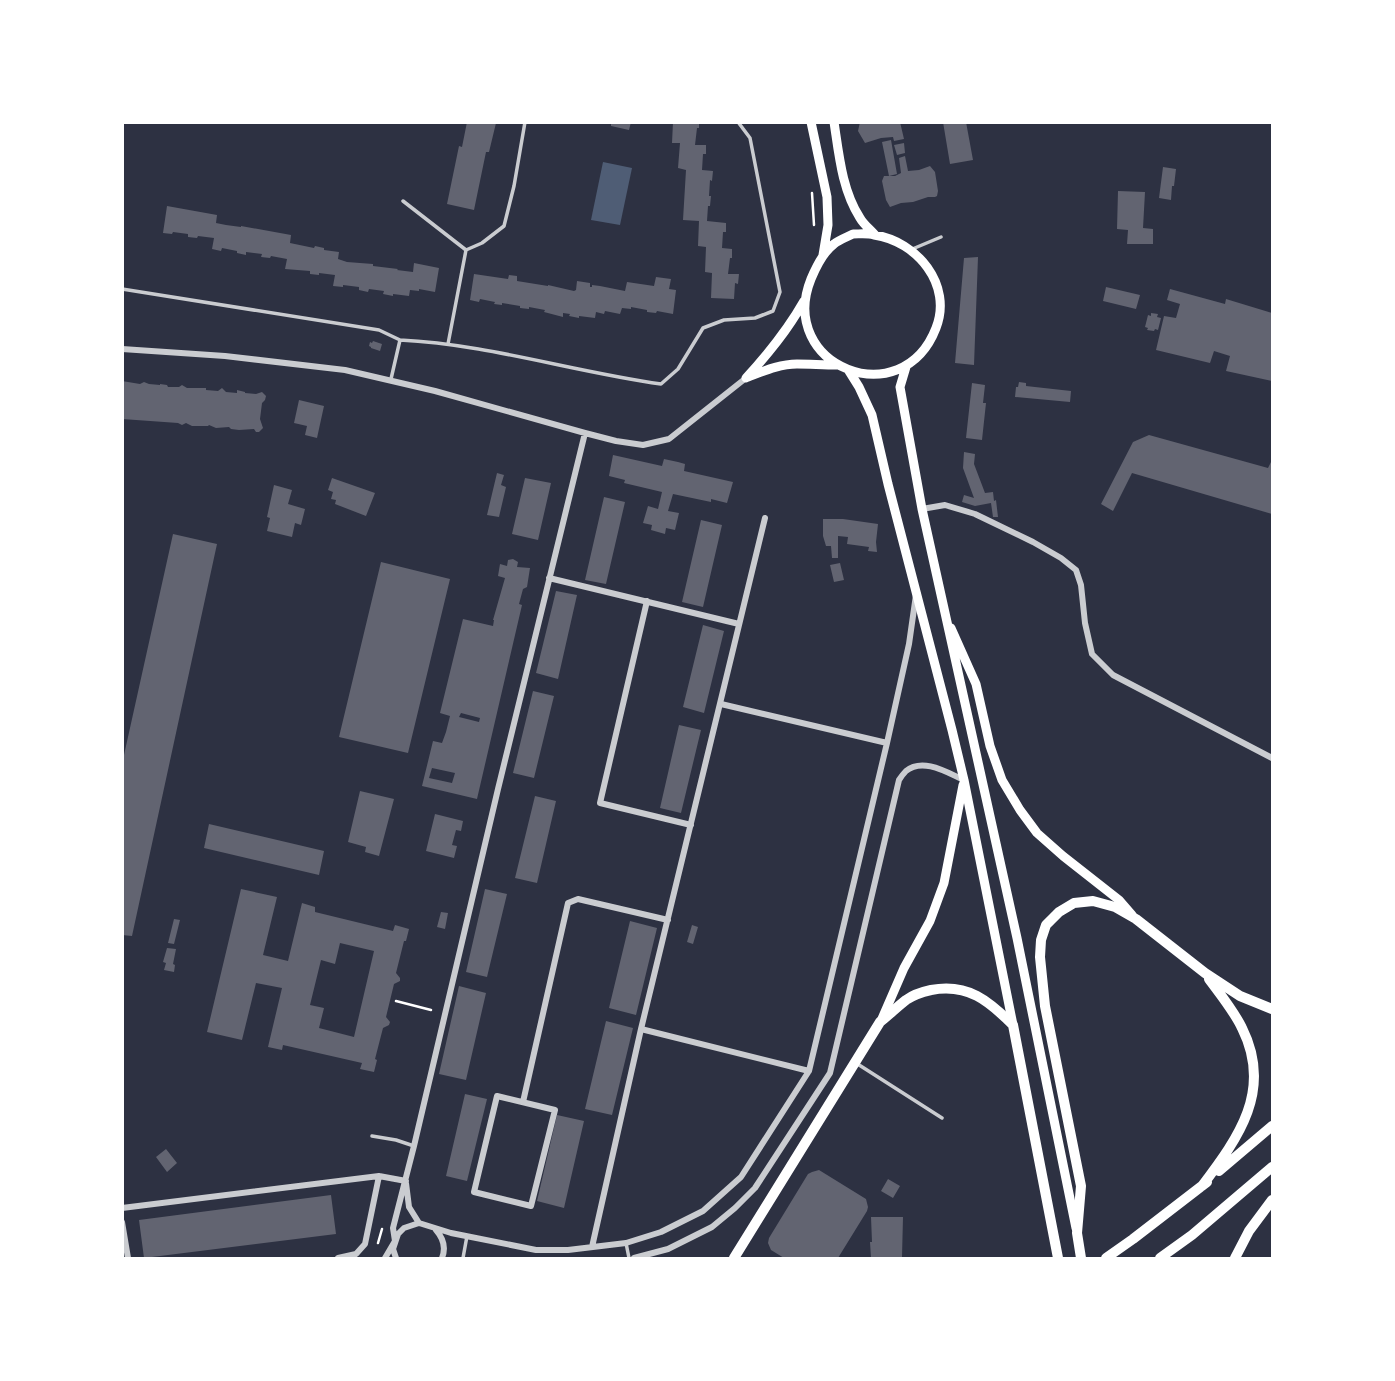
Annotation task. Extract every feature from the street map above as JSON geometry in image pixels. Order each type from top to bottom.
[{"type":"highway","points":[[1081,1258],[1077,1233],[1081,1186],[1045,1006],[1040,957],[1041,940],[1046,925],[1059,912],[1074,903],[1093,901],[1115,907],[1138,920],[1202,971],[1240,996],[1272,1009]]},
{"type":"highway","points":[[1202,971],[1241,1026],[1254,1064],[1255,1085],[1249,1112],[1230,1149],[1202,1186]]},
{"type":"highway","points":[[734,1258],[880,1022],[908,999],[923,992],[957,988],[986,1000],[1013,1025],[1058,1258]]},
{"type":"highway","points":[[1106,1258],[1202,1186],[1272,1126]]},
{"type":"highway","points":[[1160,1258],[1192,1235],[1272,1167]]},
{"type":"highway","points":[[1235,1258],[1249,1231],[1272,1200]]},
{"type":"main road","points":[[811,122],[827,197],[828,225],[822,257]]},
{"type":"main road","points":[[834,122],[844,182],[852,204],[861,221],[875,234]]},
{"type":"main road","points":[[746,378],[780,339],[804,300],[822,257],[834,243],[853,234],[875,234],[895,241],[921,259],[939,286],[940,318],[935,332],[918,356],[906,367],[888,373],[868,375],[849,371],[823,353],[812,338],[805,321],[804,300]]},
{"type":"main road","points":[[746,378],[773,368],[796,364],[837,365]]},
{"type":"main road","points":[[906,367],[900,387],[922,509],[1017,938],[1077,1233]]},
{"type":"main road","points":[[849,371],[872,415],[964,780],[1013,1025]]},
{"type":"main road","points":[[943,610],[976,684],[990,746],[1002,780],[1020,810],[1037,833],[1119,900],[1138,920]]},
{"type":"main road","points":[[880,1022],[904,968],[930,921],[944,883],[964,780]]},
{"type":"street","points":[[122,349],[225,356],[345,370],[391,379],[616,441],[643,445],[668,439],[746,378]]},
{"type":"street","points":[[396,1258],[393,1228],[398,1202],[406,1181],[585,433]]},
{"type":"street","points":[[922,509],[945,505],[975,514],[1061,558],[1076,570],[1082,585],[1085,623],[1092,654],[1113,675],[1272,758]]},
{"type":"street","points":[[592,1247],[641,1029],[765,518]]},
{"type":"street","points":[[549,578],[739,624]]},
{"type":"street","points":[[386,1258],[398,1234],[404,1228],[419,1223],[536,1250],[568,1250],[626,1243],[661,1232],[703,1211],[741,1177],[809,1071],[909,644],[916,589]]},
{"type":"street","points":[[647,601],[600,803],[691,825]]},
{"type":"street","points":[[721,704],[887,743]]},
{"type":"street","points":[[632,1258],[668,1249],[712,1227],[755,1188],[830,1073],[899,780],[906,771],[919,766],[937,768],[964,780]]},
{"type":"street","points":[[523,1102],[568,903],[578,899],[668,920]]},
{"type":"street","points":[[641,1029],[809,1071]]},
{"type":"street","points":[[497,1096],[523,1102],[555,1110],[531,1206],[474,1192],[497,1096]]},
{"type":"street","points":[[122,1208],[379,1176],[406,1181]]},
{"type":"street","points":[[338,1258],[356,1254],[365,1244],[379,1176]]},
{"type":"street","points":[[406,1181],[409,1207],[419,1223]]},
{"type":"street","points":[[122,1222],[128,1258]]},
{"type":"street","points":[[434,1228],[443,1240],[442,1258]]},
{"type":"lane","points":[[466,250],[482,243],[504,226],[525,122]]},
{"type":"lane","points":[[122,289],[379,330],[400,340],[434,341],[661,384],[678,369],[703,328],[724,320],[755,318],[773,311],[780,292],[750,138],[738,122]]},
{"type":"lane","points":[[404,201],[466,250]]},
{"type":"lane","points":[[910,250],[941,237]]},
{"type":"lane","points":[[448,344],[466,250]]},
{"type":"lane","points":[[391,379],[400,340]]},
{"type":"lane","points":[[856,1063],[942,1118]]},
{"type":"lane","points":[[372,1136],[414,1146]]},
{"type":"lane","points":[[463,1258],[467,1236]]},
{"type":"lane","points":[[626,1243],[632,1258]]},
{"type":"lane","points":[[536,1250],[537,1258]]},
{"type":"path","points":[[811,185],[814,226]]},
{"type":"path","points":[[396,1000],[431,1010]]},
{"type":"water","points":[[603,162],[632,168],[620,225],[591,220]]},
{"type":"building","points":[[467,122],[496,123],[489,152],[486,152],[474,210],[447,204]]},
{"type":"building","points":[[611,122],[631,122],[629,130],[611,126]]},
{"type":"building","points":[[673,122],[699,122],[695,145],[706,145],[702,170],[713,171],[707,221],[726,223],[722,248],[732,249],[728,274],[739,274],[738,284],[735,283],[734,299],[711,298],[712,273],[705,272],[706,247],[698,246],[699,221],[683,220],[686,170],[678,168],[680,143],[672,143]]},
{"type":"building","points":[[860,122],[900,122],[904,139],[894,141],[893,137],[881,138],[865,143],[858,131]]},
{"type":"building","points":[[943,122],[966,122],[973,160],[950,164]]},
{"type":"building","points":[[891,140],[897,174],[889,176],[882,142]]},
{"type":"building","points":[[904,143],[905,153],[897,155],[894,145]]},
{"type":"building","points":[[905,156],[908,171],[930,166],[935,172],[937,196],[890,207],[882,181],[884,176],[901,173],[899,158]]},
{"type":"building","points":[[1163,167],[1176,169],[1171,200],[1159,198]]},
{"type":"building","points":[[1118,191],[1145,192],[1143,228],[1153,229],[1153,244],[1127,244],[1128,230],[1117,229]]},
{"type":"building","points":[[167,206],[217,215],[216,223],[291,235],[290,243],[339,252],[338,259],[347,262],[413,272],[414,263],[439,268],[435,292],[419,289],[410,290],[409,296],[393,296],[383,294],[384,291],[369,289],[368,292],[359,290],[359,287],[333,286],[335,275],[285,269],[287,259],[261,257],[262,254],[246,252],[246,255],[222,248],[221,251],[212,249],[214,238],[163,233]]},
{"type":"building","points":[[978,257],[974,365],[955,363],[964,258]]},
{"type":"building","points":[[474,274],[508,279],[509,275],[517,276],[517,281],[574,291],[577,281],[590,283],[590,287],[592,285],[625,291],[627,282],[654,286],[656,277],[671,279],[669,289],[676,290],[673,314],[647,312],[631,307],[622,308],[620,314],[605,311],[604,314],[596,312],[595,318],[579,318],[563,313],[563,317],[529,307],[494,304],[495,302],[480,299],[479,302],[470,300]]},
{"type":"building","points":[[1106,287],[1140,295],[1136,309],[1103,301]]},
{"type":"building","points":[[1170,289],[1225,304],[1226,299],[1272,313],[1272,381],[1226,371],[1230,356],[1214,351],[1210,363],[1156,350],[1164,316],[1176,318],[1180,304],[1167,300]]},
{"type":"building","points":[[1151,313],[1158,314],[1157,317],[1161,318],[1158,330],[1147,330],[1145,327]]},
{"type":"building","points":[[373,341],[382,344],[380,351],[369,346]]},
{"type":"building","points":[[122,381],[168,387],[182,385],[187,388],[218,391],[222,388],[226,392],[237,393],[237,390],[256,394],[262,392],[266,396],[262,403],[260,419],[263,428],[256,432],[254,429],[239,430],[209,425],[192,426],[186,423],[182,425],[122,419]]},
{"type":"building","points":[[1019,382],[1026,383],[1026,386],[1071,391],[1070,402],[1015,397]]},
{"type":"building","points":[[972,383],[985,385],[982,440],[966,438]]},
{"type":"building","points":[[299,400],[324,406],[317,438],[305,435],[307,426],[294,423]]},
{"type":"building","points":[[1149,435],[1268,468],[1272,460],[1272,514],[1132,473],[1113,511],[1101,504],[1133,442]]},
{"type":"building","points":[[964,452],[975,454],[974,464],[985,493],[993,492],[998,517],[993,517],[991,503],[975,506],[962,502],[964,495],[974,498],[963,468]]},
{"type":"building","points":[[613,455],[662,466],[664,459],[678,462],[685,464],[684,471],[733,482],[727,503],[673,494],[668,511],[679,513],[675,530],[666,528],[665,534],[651,530],[652,525],[643,523],[648,506],[658,509],[662,492],[624,483],[625,480],[609,476]]},
{"type":"building","points":[[497,473],[504,475],[501,485],[506,487],[499,517],[487,515]]},
{"type":"building","points":[[332,478],[375,493],[366,516],[335,504],[336,500],[331,499],[333,492],[328,490]]},
{"type":"building","points":[[525,478],[551,483],[538,540],[512,534]]},
{"type":"building","points":[[274,485],[292,490],[288,504],[305,509],[301,525],[295,523],[292,537],[267,531],[270,518],[267,517]]},
{"type":"building","points":[[604,497],[625,502],[606,584],[585,580]]},
{"type":"building","points":[[823,519],[878,524],[877,552],[868,551],[869,547],[847,544],[848,537],[838,536],[838,558],[832,558],[831,546],[826,546],[823,536]]},
{"type":"building","points":[[701,520],[722,525],[703,607],[682,602]]},
{"type":"building","points":[[173,534],[217,544],[132,936],[122,935],[122,764]]},
{"type":"building","points":[[508,560],[518,562],[517,567],[530,568],[527,587],[523,589],[519,604],[522,605],[477,799],[422,786],[433,741],[442,743],[450,716],[440,713],[463,619],[493,626],[505,578],[498,576],[500,564],[507,566]],"holes":[[[461,713],[480,718],[479,722],[459,717]],[[432,768],[455,773],[452,783],[429,778]]]},
{"type":"building","points":[[381,562],[450,579],[408,753],[339,737]]},
{"type":"building","points":[[840,563],[844,580],[834,582],[830,565]]},
{"type":"building","points":[[556,591],[577,595],[558,679],[536,673]]},
{"type":"building","points":[[703,625],[724,631],[704,713],[683,707]]},
{"type":"building","points":[[533,691],[554,696],[534,778],[513,773]]},
{"type":"building","points":[[679,725],[701,730],[681,813],[660,808]]},
{"type":"building","points":[[360,791],[394,799],[379,856],[365,852],[366,847],[348,842]]},
{"type":"building","points":[[535,796],[556,801],[537,883],[515,878]]},
{"type":"building","points":[[435,814],[463,821],[461,831],[456,830],[452,845],[457,846],[454,858],[426,851]]},
{"type":"building","points":[[209,824],[324,851],[319,875],[204,848]]},
{"type":"building","points":[[241,889],[277,897],[263,955],[288,961],[302,903],[315,907],[315,912],[393,931],[395,925],[409,929],[396,973],[400,981],[394,984],[386,1017],[390,1022],[383,1028],[374,1072],[360,1069],[362,1063],[283,1045],[282,1050],[268,1047],[282,988],[256,983],[242,1040],[207,1032]],"holes":[[[340,943],[374,951],[354,1037],[319,1028],[324,1008],[310,1005],[321,960],[335,964]]]},
{"type":"building","points":[[485,889],[507,894],[487,977],[466,972]]},
{"type":"building","points":[[441,912],[448,913],[445,929],[437,927]]},
{"type":"building","points":[[174,919],[180,920],[174,944],[168,943]]},
{"type":"building","points":[[630,921],[657,928],[636,1015],[609,1008]]},
{"type":"building","points":[[692,925],[698,927],[693,944],[687,942]]},
{"type":"building","points":[[167,948],[176,949],[174,972],[164,970]]},
{"type":"building","points":[[459,986],[486,993],[466,1080],[439,1074]]},
{"type":"building","points":[[606,1021],[633,1028],[612,1115],[585,1109]]},
{"type":"building","points":[[465,1094],[487,1099],[467,1181],[446,1176]]},
{"type":"building","points":[[557,1115],[584,1121],[564,1208],[537,1201]]},
{"type":"building","points":[[166,1149],[177,1163],[167,1172],[156,1157]]},
{"type":"building","points":[[819,1170],[866,1199],[867,1211],[838,1258],[784,1258],[771,1250],[769,1238],[808,1174]]},
{"type":"building","points":[[888,1179],[900,1186],[893,1198],[881,1191]]},
{"type":"building","points":[[331,1195],[336,1234],[144,1258],[139,1220]]},
{"type":"building","points":[[871,1217],[903,1217],[902,1257],[871,1258]]}]
